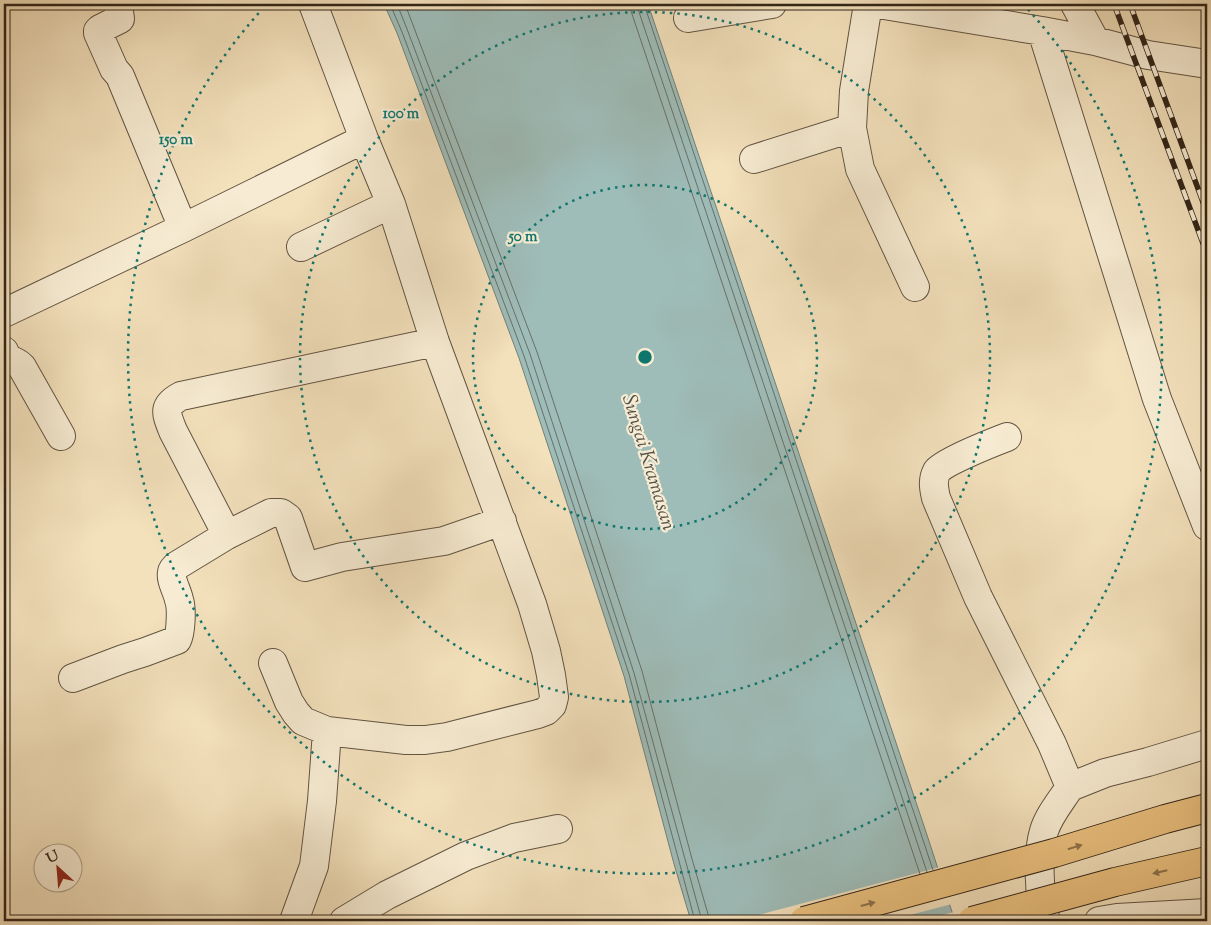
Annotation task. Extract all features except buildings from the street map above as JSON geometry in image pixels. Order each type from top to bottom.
[{"type":"highway","points":[[804,921],[1054,853],[1207,808]]},
{"type":"highway","points":[[972,921],[1115,882],[1207,861]]},
{"type":"street","points":[[118,4],[120,19],[100,29],[98,34],[114,69],[120,76],[183,228]]},
{"type":"street","points":[[273,663],[289,702],[296,713],[303,721],[327,731],[406,740],[447,737],[538,714],[546,711],[552,705],[554,697],[546,651],[532,604],[436,342],[391,204],[364,139],[313,4]]},
{"type":"street","points":[[688,18],[772,4]]},
{"type":"street","points":[[868,4],[854,91],[852,128],[860,169],[915,287]]},
{"type":"street","points":[[878,4],[1042,31],[1095,41],[1148,55],[1207,64]]},
{"type":"street","points":[[1076,4],[1095,41]]},
{"type":"street","points":[[1042,31],[1157,399],[1207,526]]},
{"type":"street","points":[[754,159],[852,128]]},
{"type":"street","points":[[4,313],[364,139]]},
{"type":"street","points":[[301,247],[391,204]]},
{"type":"street","points":[[227,535],[173,432],[167,416],[167,408],[171,401],[181,396],[436,342]]},
{"type":"street","points":[[4,351],[10,360],[22,367],[61,436]]},
{"type":"street","points":[[1007,437],[948,462],[937,470],[933,484],[936,498],[978,597],[1052,744],[1070,787]]},
{"type":"street","points":[[74,678],[177,640],[180,636],[181,611],[171,575],[172,570],[227,535],[271,513],[281,513],[288,518],[305,568],[342,557],[444,541],[502,521]]},
{"type":"street","points":[[294,921],[314,866],[322,800],[327,731]]},
{"type":"street","points":[[1046,921],[1043,911],[1039,864],[1044,832],[1049,820],[1070,787],[1105,773],[1207,744]]},
{"type":"street","points":[[344,921],[387,894],[466,856],[514,838],[558,829]]},
{"type":"street","points":[[1111,920],[1207,914]]},
{"type":"water","name":"Sungai Kramasan","points":[[384,4],[648,4],[955,921],[691,921],[624,676],[519,358],[397,33]]},
{"type":"pier","points":[[940,867],[952,904],[887,921],[736,921]]},
{"type":"pier","points":[[954,912],[957,921],[919,921]]},
{"type":"railway","points":[[1114,4],[1207,254]]},
{"type":"railway","points":[[1130,4],[1207,213]]}]
